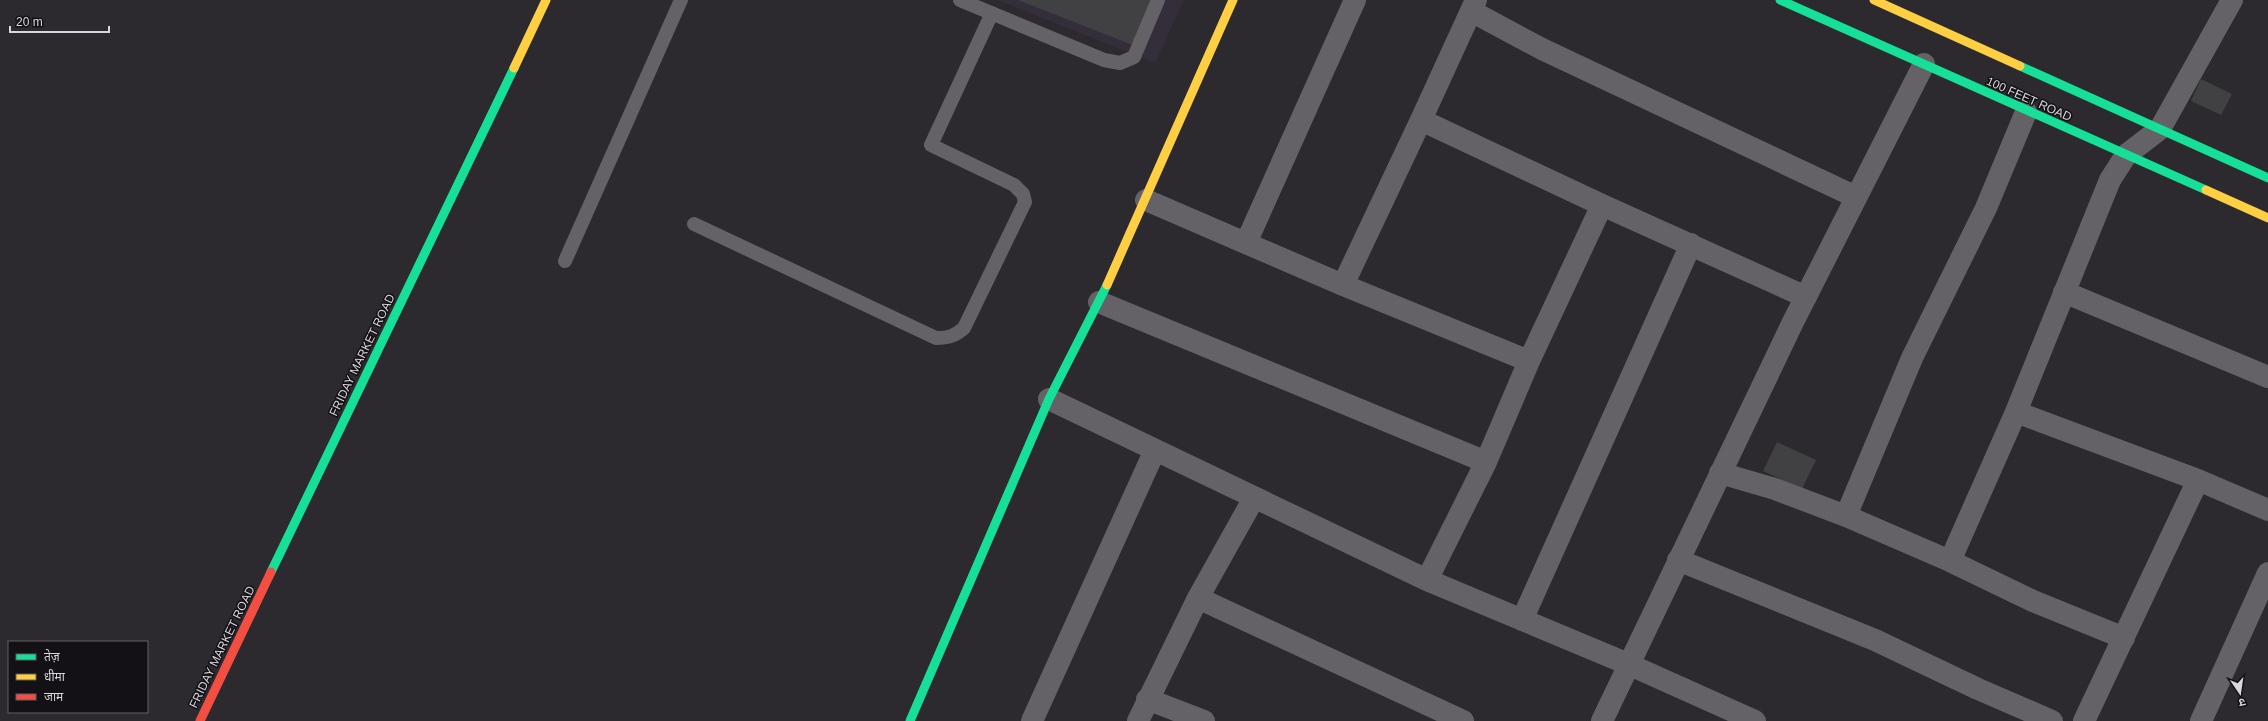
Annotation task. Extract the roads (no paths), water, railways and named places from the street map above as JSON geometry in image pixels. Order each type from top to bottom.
[{"type":"street","name":"FRIDAY MARKET ROAD","points":[[200,721],[546,0]]},
{"type":"street","points":[[910,721],[1049,399],[1098,302],[1146,200],[1233,0]]},
{"type":"street","points":[[1246,243],[1355,0]]},
{"type":"street","name":"100 FEET ROAD","points":[[1780,0],[1924,64],[2026,112],[2268,218]]},
{"type":"street","points":[[1874,0],[2268,178]]},
{"type":"street","points":[[1950,561],[2016,412],[2110,180],[2126,155],[2160,129],[2232,0]]},
{"type":"street","points":[[1343,286],[1474,6],[1542,49],[1856,197]]},
{"type":"street","points":[[1602,721],[1678,560],[1806,297],[1924,64]]},
{"type":"street","points":[[1846,516],[1912,358],[1986,208],[2026,112]]},
{"type":"street","points":[[1421,120],[1602,205],[1806,297]]},
{"type":"street","points":[[1146,200],[1343,286],[1529,360]]},
{"type":"street","points":[[1427,580],[1486,462],[1529,360],[1602,205]]},
{"type":"street","points":[[1522,620],[1690,244]]},
{"type":"street","points":[[2064,292],[2268,377]]},
{"type":"street","points":[[1098,302],[1486,462]]},
{"type":"street","points":[[1049,399],[1427,580],[1628,664],[1755,721]]},
{"type":"street","points":[[2016,412],[2198,480],[2268,510]]},
{"type":"street","points":[[1032,721],[1155,450]]},
{"type":"street","points":[[1720,473],[1775,489],[1846,516],[1950,561],[2033,601],[2124,638]]},
{"type":"street","points":[[2084,721],[2198,480]]},
{"type":"street","points":[[1138,721],[1147,699],[1198,598],[1254,498]]},
{"type":"street","points":[[1678,560],[1875,640],[1978,689],[2052,721]]},
{"type":"street","points":[[2201,721],[2268,573]]},
{"type":"street","points":[[1198,598],[1464,721]]},
{"type":"street","points":[[1147,699],[1204,721]]},
{"type":"lane","points":[[565,261],[681,0]]},
{"type":"lane","points":[[960,0],[1104,60],[1120,63],[1134,57],[1158,0]]},
{"type":"lane","points":[[694,224],[936,338],[948,338],[957,334],[964,328],[1025,202],[1023,194],[1014,185],[931,145],[992,13]]}]
